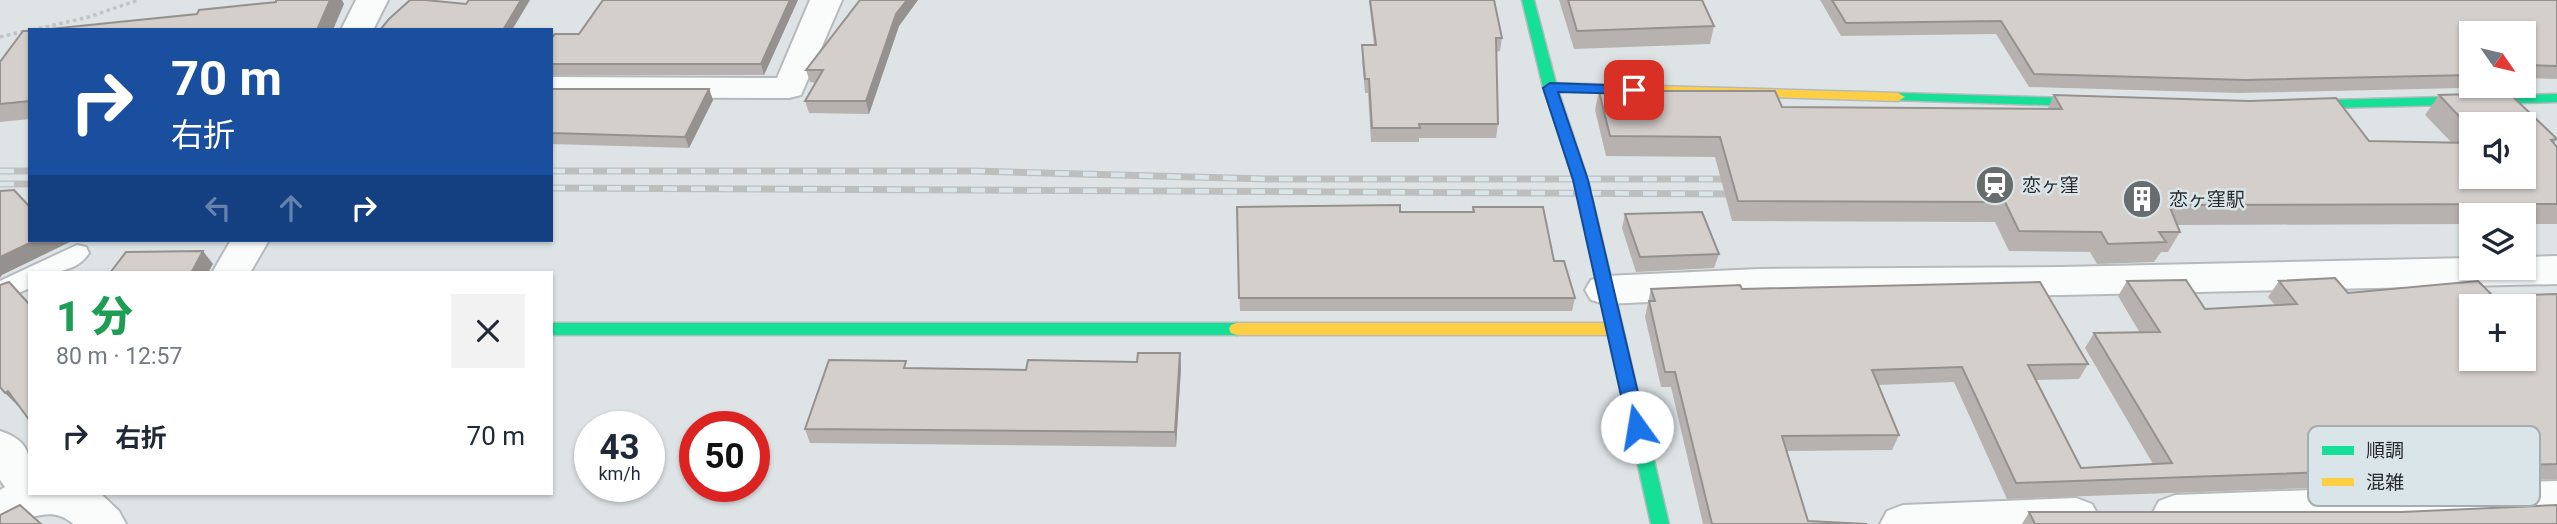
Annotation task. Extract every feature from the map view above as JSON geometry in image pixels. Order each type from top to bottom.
[{"type":"street","points":[[357,28],[372,0]]},
{"type":"street","points":[[553,88],[789,88],[827,0]]},
{"type":"street","points":[[1528,0],[1550,88],[1581,180],[1660,524]]},
{"type":"street","points":[[1550,88],[2114,103]]},
{"type":"street","points":[[2279,106],[2557,97]]},
{"type":"street","points":[[232,271],[249,242]]},
{"type":"street","points":[[1605,290],[1759,284],[2061,281],[2557,270]]},
{"type":"street","points":[[553,330],[1614,329]]},
{"type":"street","points":[[0,447],[28,483]]},
{"type":"street","points":[[0,510],[34,495]]},
{"type":"street","points":[[40,495],[91,507]]},
{"type":"street","points":[[1903,524],[2368,506]]},
{"type":"lane","points":[[41,271],[77,253]]},
{"type":"lane","points":[[0,292],[28,277]]},
{"type":"path","points":[[40,28],[89,17],[138,0]]},
{"type":"path","points":[[0,37],[28,31]]},
{"type":"building","points":[[330,0],[318,28],[60,28],[197,14],[199,10],[276,2]]},
{"type":"building","points":[[410,0],[466,4],[469,0],[521,0],[504,28],[382,28]]},
{"type":"building","points":[[603,0],[790,0],[761,64],[553,64],[553,36],[579,34]]},
{"type":"building","points":[[860,0],[907,0],[896,14],[866,101],[805,101],[823,70],[806,70]]},
{"type":"building","points":[[1370,0],[1494,0],[1502,38],[1496,38],[1498,124],[1419,124],[1420,128],[1372,128],[1369,79],[1365,79],[1362,45],[1376,45]]},
{"type":"building","points":[[1568,0],[1702,0],[1714,26],[1577,31]]},
{"type":"building","points":[[1832,0],[2557,0],[2557,66],[2536,65],[2536,21],[2459,21],[2459,75],[2246,80],[2034,74],[2001,21],[1846,23]]},
{"type":"building","points":[[23,31],[28,31],[28,101],[0,104],[0,62]]},
{"type":"building","points":[[553,89],[709,89],[685,137],[553,133]]},
{"type":"building","points":[[1599,91],[1775,91],[1782,107],[2062,109],[2054,95],[2249,101],[2336,98],[2369,141],[2459,143],[2459,189],[2536,189],[2536,119],[2557,139],[2551,140],[2557,147],[2557,204],[2169,205],[2180,232],[2159,232],[2166,242],[2108,244],[2101,232],[2019,231],[2005,202],[1738,201],[1720,137],[1610,136]]},
{"type":"building","points":[[2459,94],[2459,98],[2514,98],[2529,112],[2459,112],[2459,116],[2439,95]]},
{"type":"building","points":[[14,190],[28,205],[28,242],[32,242],[0,257],[0,191]]},
{"type":"building","points":[[1400,205],[1400,212],[1474,212],[1473,207],[1543,207],[1554,261],[1564,261],[1575,298],[1239,298],[1237,207]]},
{"type":"building","points":[[1702,212],[1719,254],[1640,257],[1625,214]]},
{"type":"building","points":[[203,251],[192,271],[112,271],[126,252]]},
{"type":"building","points":[[2335,278],[2348,293],[2478,281],[2491,294],[2459,294],[2459,371],[2536,371],[2536,295],[2557,294],[2557,464],[2540,465],[2540,426],[2308,426],[2308,473],[2016,483],[1962,367],[1872,370],[1899,435],[1782,436],[1808,521],[1867,524],[1712,524],[1675,372],[1665,372],[1649,301],[1655,301],[1651,289],[1740,285],[1742,289],[2040,282],[2088,364],[2028,365],[2081,468],[2172,463],[2094,333],[2160,332],[2127,281],[2186,280],[2205,309],[2297,304],[2279,281]]},
{"type":"building","points":[[9,282],[28,303],[28,418],[8,391],[5,393],[0,387],[0,285]]},
{"type":"building","points":[[1138,353],[1180,353],[1175,432],[805,429],[829,360],[906,361],[904,368],[1026,370],[1028,360],[1137,362]]},
{"type":"building","points":[[20,505],[41,524],[0,524],[0,515]]},
{"type":"building","points":[[2557,505],[2557,524],[2035,524],[2029,512],[2402,512]]},
{"type":"railway","points":[[0,171],[28,171]]},
{"type":"railway","points":[[553,171],[974,171],[1267,179],[1741,179]]},
{"type":"railway","points":[[0,184],[28,184]]},
{"type":"railway","points":[[553,188],[1745,194]]},
{"type":"traffic: fast","points":[[1528,0],[1550,87],[1581,180],[1660,524]]},
{"type":"traffic: fast","points":[[1898,97],[2104,103]]},
{"type":"traffic: fast","points":[[2290,105],[2557,98]]},
{"type":"traffic: fast","points":[[553,329],[1237,329]]},
{"type":"traffic: slow","points":[[1550,87],[1898,97]]},
{"type":"traffic: slow","points":[[1237,329],[1614,329]]},
{"type":"place","name":"恋ヶ窪","points":[[1995,185]]},
{"type":"place","name":"恋ヶ窪駅","points":[[2142,199]]},
{"type":"route","points":[[1634,90],[1550,88],[1581,180],[1637,427]]}]
